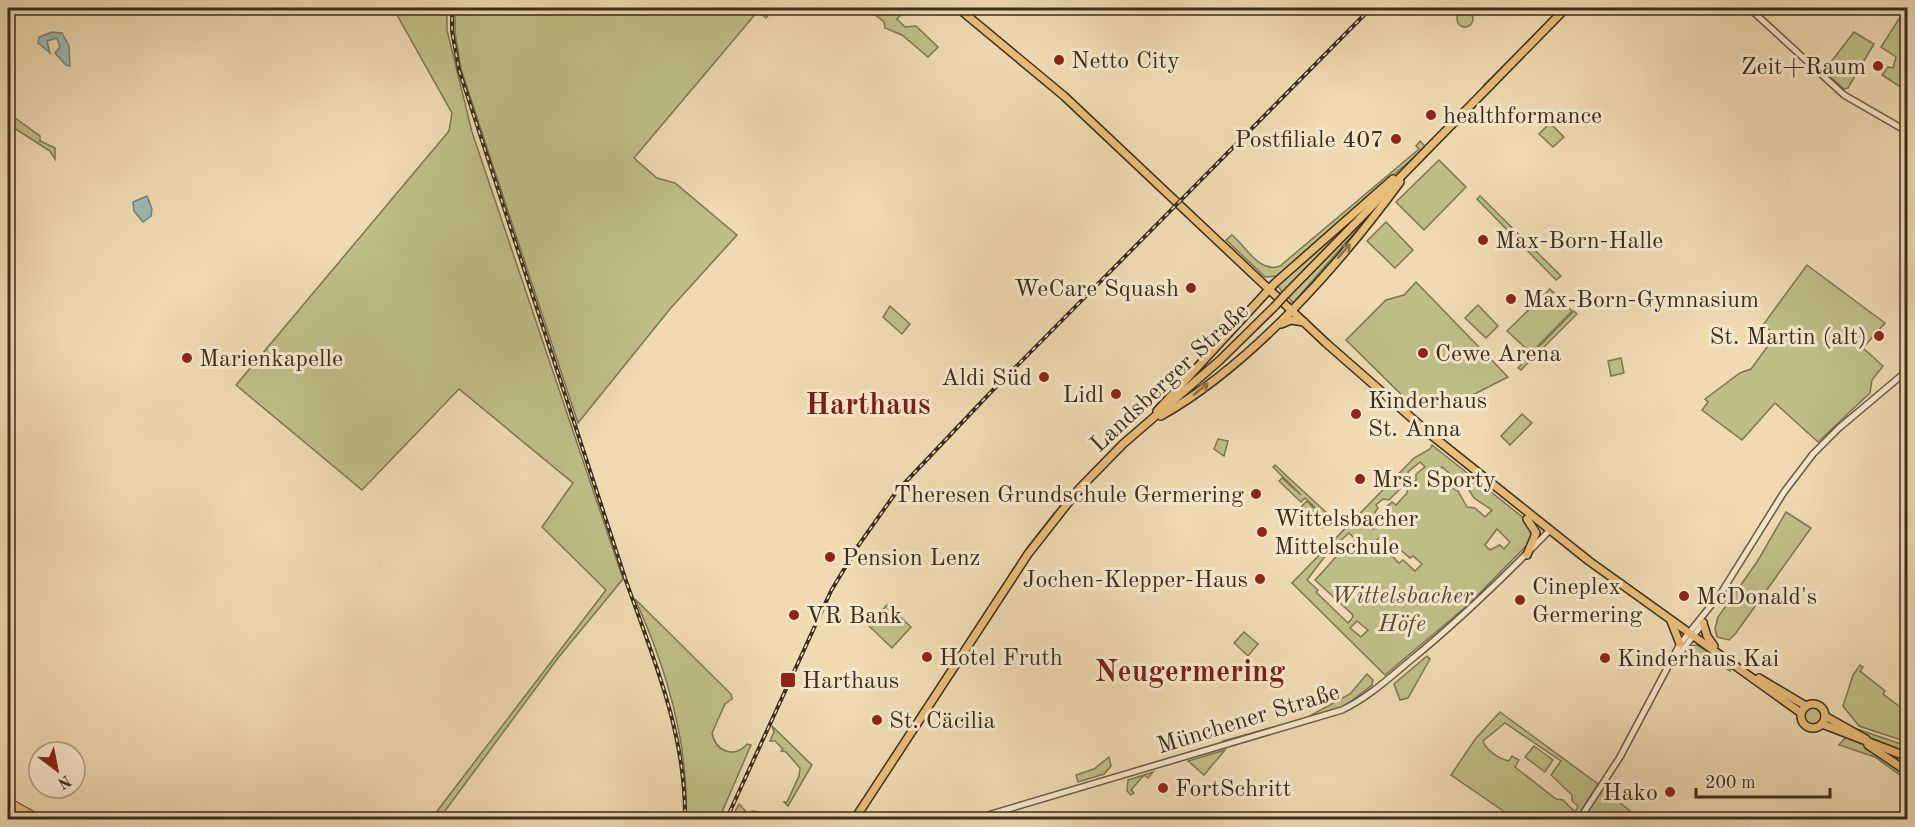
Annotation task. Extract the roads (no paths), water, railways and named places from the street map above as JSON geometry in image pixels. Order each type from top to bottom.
[{"type":"highway","points":[[8,802],[40,819]]},
{"type":"highway","points":[[8,813],[20,819]]},
{"type":"main road","points":[[958,8],[1064,96],[1304,322],[1398,406],[1549,531],[1750,674],[1804,709],[1819,705],[1825,716],[1876,744],[1908,757]]},
{"type":"main road","name":"Landsberger Straße","points":[[854,819],[1028,554],[1079,489],[1152,419],[1219,361],[1275,306],[1566,8]]},
{"type":"main road","points":[[1152,419],[1165,401],[1269,289],[1372,196],[1408,170]]},
{"type":"main road","points":[[1152,419],[1184,403],[1274,328],[1386,201],[1408,170]]},
{"type":"main road","points":[[1258,279],[1271,280],[1285,274]]},
{"type":"main road","points":[[1255,305],[1259,292],[1258,279]]},
{"type":"main road","points":[[1304,322],[1301,307],[1305,295]]},
{"type":"main road","points":[[1274,328],[1288,321],[1304,322]]},
{"type":"main road","points":[[1492,484],[1494,492],[1536,529],[1535,540],[1527,555]]},
{"type":"main road","points":[[1670,618],[1680,644]]},
{"type":"main road","points":[[1703,623],[1707,636],[1718,650]]},
{"type":"main road","points":[[1804,709],[1803,722],[1808,727],[1815,728],[1822,724],[1825,716]]},
{"type":"main road","points":[[1822,724],[1861,741],[1908,772]]},
{"type":"main road","points":[[1861,741],[1876,744]]},
{"type":"street","points":[[1749,8],[1844,95],[1908,132]]},
{"type":"street","points":[[1670,666],[1784,492],[1814,454],[1839,428],[1908,370]]},
{"type":"street","name":"Münchener Straße","points":[[970,819],[1342,710],[1376,689],[1457,622],[1549,531]]},
{"type":"street","points":[[1579,819],[1620,757],[1680,644],[1703,623],[1709,609]]},
{"type":"water","points":[[52,32],[62,33],[69,46],[70,66],[66,65],[55,53],[60,47],[57,38],[47,41],[50,53],[38,43],[39,37]]},
{"type":"water","points":[[147,196],[152,209],[151,216],[143,222],[134,211],[133,202]]},
{"type":"railway","points":[[452,8],[452,31],[459,70],[625,578],[666,696],[680,757],[685,820]]},
{"type":"railway","points":[[726,820],[831,591],[858,546],[897,491],[990,393],[1371,8]]},
{"type":"place","name":"Netto City","points":[[1059,60]]},
{"type":"place","name":"Zeit+Raum","points":[[1878,66]]},
{"type":"place","name":"healthformance","points":[[1431,115]]},
{"type":"place","name":"Postfiliale 407","points":[[1396,139]]},
{"type":"place","name":"Max-Born-Halle","points":[[1483,240]]},
{"type":"place","name":"WeCare Squash","points":[[1191,288]]},
{"type":"place","name":"Max-Born-Gymnasium","points":[[1511,299]]},
{"type":"place","name":"St. Martin (alt)","points":[[1879,336]]},
{"type":"place","name":"Cewe Arena","points":[[1423,353]]},
{"type":"place","name":"Marienkapelle","points":[[187,358]]},
{"type":"place","name":"Aldi Süd","points":[[1044,377]]},
{"type":"place","name":"Lidl","points":[[1116,394]]},
{"type":"place","name":"Kinderhaus St. Anna","points":[[1356,414]]},
{"type":"place","name":"Mrs. Sporty","points":[[1360,479]]},
{"type":"place","name":"Theresen Grundschule Germering","points":[[1256,494]]},
{"type":"place","name":"Wittelsbacher Mittelschule","points":[[1262,532]]},
{"type":"place","name":"Pension Lenz","points":[[830,557]]},
{"type":"place","name":"Jochen-Klepper-Haus","points":[[1260,579]]},
{"type":"place","name":"McDonald's","points":[[1684,596]]},
{"type":"place","name":"Cineplex Germering","points":[[1520,600]]},
{"type":"place","name":"VR Bank","points":[[794,615]]},
{"type":"place","name":"Hotel Fruth","points":[[927,657]]},
{"type":"place","name":"Kinderhaus Kai","points":[[1605,658]]},
{"type":"place","name":"Harthaus","points":[[788,680]]},
{"type":"place","name":"St. Cäcilia","points":[[877,720]]},
{"type":"place","name":"FortSchritt","points":[[1163,788]]},
{"type":"place","name":"Hako","points":[[1670,792]]},
{"type":"district","name":"Harthaus","points":[[868,404]]},
{"type":"district","name":"Neugermering","points":[[1190,671]]},
{"type":"park label","name":"Wittelsbacher Höfe","points":[[1402,609]]}]
